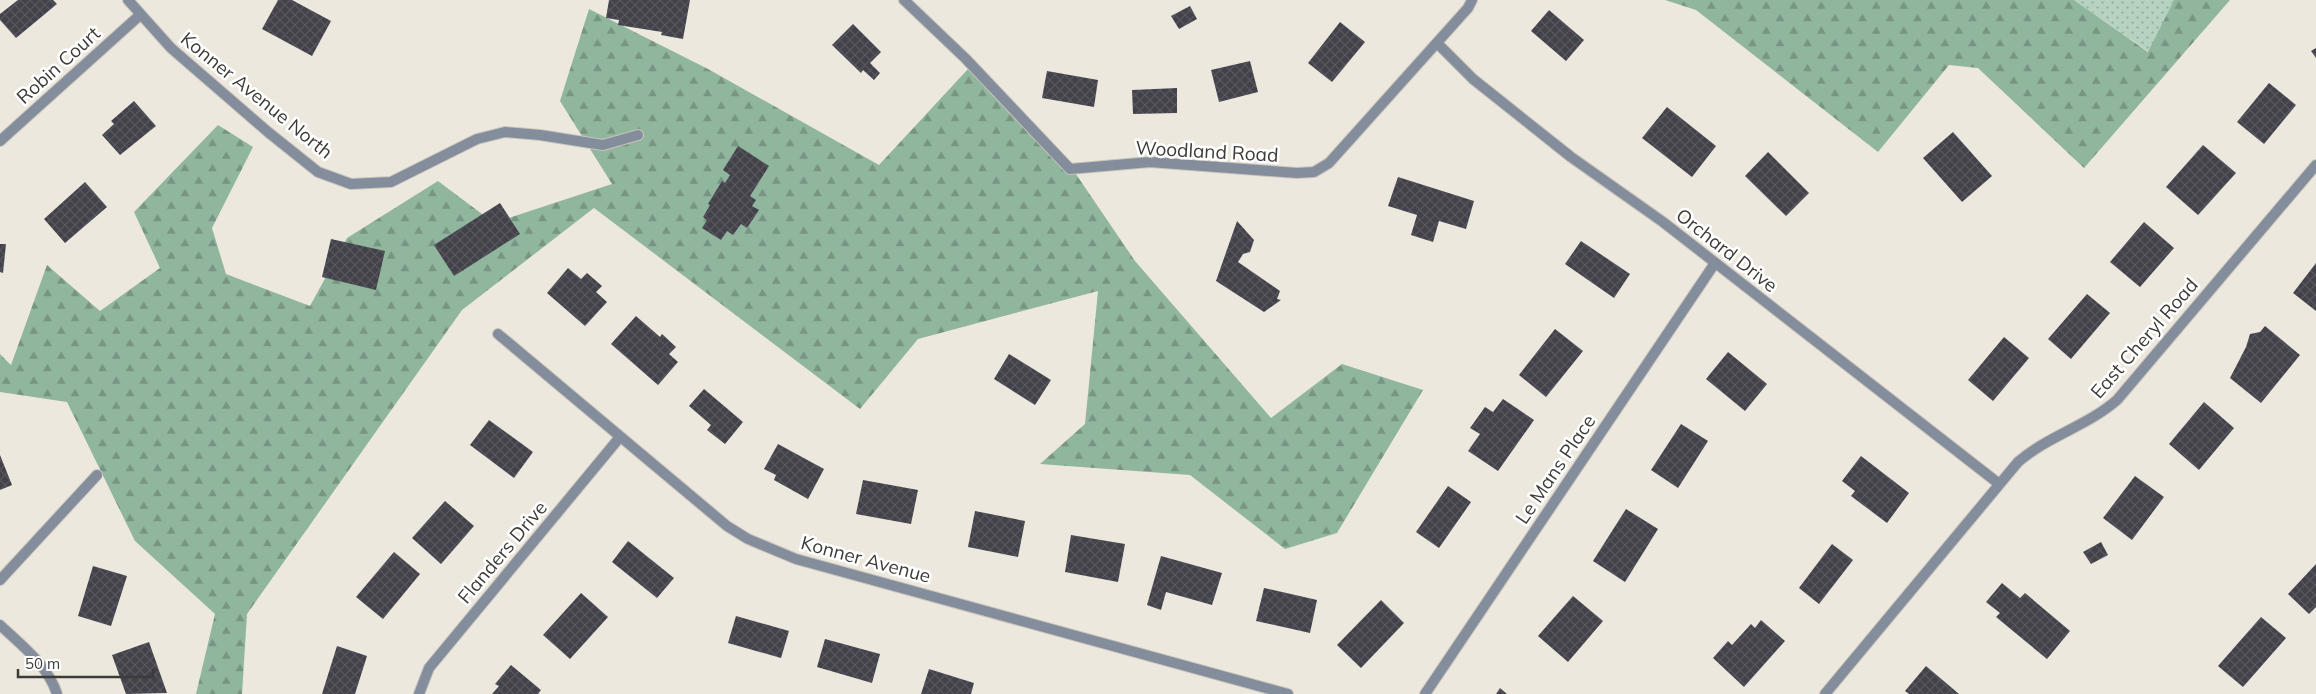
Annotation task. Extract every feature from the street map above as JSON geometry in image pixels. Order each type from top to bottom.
[{"type":"street","name":"Konner Avenue North","points":[[128,0],[171,48],[268,132],[318,172],[351,184],[391,182],[476,139],[505,132],[540,135],[603,145],[638,135]]},
{"type":"street","name":"Woodland Road","points":[[904,0],[966,59],[1070,169],[1150,162],[1296,173],[1314,172],[1329,163],[1468,8],[1472,0]]},
{"type":"street","name":"Robin Court","points":[[0,141],[140,15]]},
{"type":"street","name":"Orchard Drive","points":[[1437,43],[1473,79],[1571,157],[1663,222],[1998,483]]},
{"type":"street","name":"East Cheryl Road","points":[[1825,694],[1998,483],[2030,452],[2051,438],[2084,424],[2105,411],[2117,400],[2316,165]]},
{"type":"street","name":"Le Mans Place","points":[[1425,694],[1715,263]]},
{"type":"street","name":"Konner Avenue","points":[[498,334],[727,526],[748,538],[796,559],[1288,694]]},
{"type":"street","name":"Flanders Drive","points":[[419,694],[429,668],[620,437]]},
{"type":"street","points":[[0,580],[97,475]]},
{"type":"street","points":[[0,625],[41,665],[54,685],[57,694]]},
{"type":"green space","points":[[1665,0],[2074,0],[2148,52],[2174,0],[2230,0],[2084,168],[1978,68],[1949,65],[1878,152],[1696,10]]},
{"type":"green space","points":[[2074,0],[2174,0],[2149,52]]},
{"type":"green space","points":[[589,9],[708,69],[879,165],[968,69],[1067,161],[1135,261],[1271,418],[1342,364],[1423,390],[1337,533],[1285,549],[1190,475],[1040,464],[1085,424],[1098,291],[918,339],[860,409],[594,208],[462,310],[247,614],[242,694],[196,694],[215,614],[135,541],[67,402],[0,392],[0,354],[11,365],[47,265],[100,311],[160,268],[134,212],[218,125],[253,147],[212,228],[226,274],[310,306],[347,238],[438,181],[494,223],[612,184],[560,101]]},
{"type":"building","points":[[18,0],[53,0],[57,4],[16,38],[0,20],[0,14]]},
{"type":"building","points":[[278,0],[292,0],[331,21],[312,56],[262,29]]},
{"type":"building","points":[[609,0],[690,0],[683,39],[661,35],[662,32],[618,25],[619,20],[606,18]]},
{"type":"building","points":[[1190,6],[1197,19],[1179,29],[1171,16]]},
{"type":"building","points":[[1549,10],[1584,40],[1566,61],[1531,31]]},
{"type":"building","points":[[1340,22],[1365,42],[1332,82],[1308,63]]},
{"type":"building","points":[[853,24],[881,52],[870,63],[880,73],[874,80],[863,70],[861,73],[832,45]]},
{"type":"building","points":[[2316,48],[2316,58],[2311,51]]},
{"type":"building","points":[[1250,61],[1258,92],[1219,102],[1211,70]]},
{"type":"building","points":[[1047,71],[1098,80],[1094,107],[1042,98]]},
{"type":"building","points":[[2269,83],[2296,105],[2264,144],[2237,122]]},
{"type":"building","points":[[1177,88],[1177,113],[1133,114],[1132,90]]},
{"type":"building","points":[[134,101],[156,126],[120,155],[102,135],[114,124],[111,121]]},
{"type":"building","points":[[1667,107],[1716,146],[1692,177],[1642,138]]},
{"type":"building","points":[[1953,132],[1992,176],[1962,202],[1923,158]]},
{"type":"building","points":[[2203,145],[2236,173],[2198,215],[2166,187]]},
{"type":"building","points":[[738,146],[769,166],[750,196],[756,200],[752,206],[759,210],[747,228],[741,224],[733,235],[727,231],[721,240],[702,228],[707,220],[703,217],[710,205],[708,204],[722,181],[725,183],[730,175],[723,170]]},
{"type":"building","points":[[1768,152],[1809,193],[1786,216],[1745,176]]},
{"type":"building","points":[[1398,177],[1474,201],[1466,229],[1439,221],[1433,242],[1411,235],[1417,215],[1388,206]]},
{"type":"building","points":[[85,182],[107,207],[65,243],[44,219]]},
{"type":"building","points":[[500,203],[520,234],[454,276],[434,245]]},
{"type":"building","points":[[1237,221],[1254,240],[1250,252],[1243,254],[1238,262],[1280,291],[1277,299],[1281,300],[1264,312],[1216,281]]},
{"type":"building","points":[[2144,222],[2174,248],[2140,287],[2110,262]]},
{"type":"building","points":[[331,239],[385,251],[376,290],[322,277]]},
{"type":"building","points":[[1581,241],[1630,274],[1614,298],[1565,264]]},
{"type":"building","points":[[0,244],[6,244],[3,273],[0,272]]},
{"type":"building","points":[[2316,263],[2316,311],[2293,293]]},
{"type":"building","points":[[568,268],[581,279],[587,273],[602,286],[596,292],[607,302],[585,326],[547,293]]},
{"type":"building","points":[[2087,294],[2110,313],[2071,359],[2048,339]]},
{"type":"building","points":[[636,316],[660,337],[662,334],[676,347],[669,354],[678,362],[658,385],[611,344]]},
{"type":"building","points":[[2265,326],[2300,355],[2261,403],[2230,378],[2246,347],[2250,334],[2260,332]]},
{"type":"building","points":[[1555,329],[1583,351],[1546,397],[1519,375]]},
{"type":"building","points":[[2004,337],[2029,358],[1993,401],[1968,380]]},
{"type":"building","points":[[1728,352],[1767,384],[1745,411],[1706,379]]},
{"type":"building","points":[[1009,354],[1051,380],[1035,405],[994,379]]},
{"type":"building","points":[[704,389],[743,422],[725,444],[707,430],[711,425],[689,406]]},
{"type":"building","points":[[1503,399],[1534,420],[1498,471],[1468,451],[1480,434],[1470,428],[1485,407],[1493,412]]},
{"type":"building","points":[[2204,402],[2234,428],[2199,470],[2169,444]]},
{"type":"building","points":[[489,420],[533,452],[514,478],[470,445]]},
{"type":"building","points":[[1681,424],[1708,441],[1678,488],[1651,470]]},
{"type":"building","points":[[778,444],[824,469],[808,499],[774,480],[776,475],[764,469]]},
{"type":"building","points":[[0,455],[12,485],[0,490]]},
{"type":"building","points":[[1861,456],[1909,493],[1887,523],[1851,496],[1855,491],[1842,481]]},
{"type":"building","points":[[2135,476],[2164,497],[2132,540],[2103,518]]},
{"type":"building","points":[[863,480],[918,490],[911,524],[856,514]]},
{"type":"building","points":[[1448,486],[1471,502],[1439,548],[1416,532]]},
{"type":"building","points":[[445,501],[474,526],[441,564],[412,538]]},
{"type":"building","points":[[1626,509],[1658,529],[1625,582],[1593,561]]},
{"type":"building","points":[[975,511],[1025,521],[1018,557],[968,547]]},
{"type":"building","points":[[1071,535],[1125,544],[1118,582],[1065,572]]},
{"type":"building","points":[[628,541],[674,578],[657,598],[612,562]]},
{"type":"building","points":[[2101,542],[2108,555],[2091,564],[2083,552]]},
{"type":"building","points":[[1832,544],[1853,560],[1819,604],[1799,588]]},
{"type":"building","points":[[394,552],[420,574],[383,619],[356,597]]},
{"type":"building","points":[[1161,556],[1222,573],[1212,605],[1166,592],[1161,610],[1147,605]]},
{"type":"building","points":[[2316,564],[2316,607],[2309,614],[2288,594]]},
{"type":"building","points":[[93,566],[127,576],[111,626],[78,616]]},
{"type":"building","points":[[2002,583],[2020,598],[2025,593],[2070,631],[2047,659],[1996,617],[2000,613],[1986,602]]},
{"type":"building","points":[[1264,588],[1317,600],[1310,633],[1256,621]]},
{"type":"building","points":[[581,593],[608,617],[570,659],[543,635]]},
{"type":"building","points":[[1573,596],[1603,621],[1568,662],[1538,636]]},
{"type":"building","points":[[1381,600],[1404,623],[1361,668],[1337,645]]},
{"type":"building","points":[[736,616],[789,631],[781,658],[728,643]]},
{"type":"building","points":[[2261,617],[2286,638],[2243,687],[2218,666]]},
{"type":"building","points":[[1761,620],[1785,641],[1744,687],[1713,658],[1728,641],[1732,645],[1751,624],[1755,628]]},
{"type":"building","points":[[825,639],[880,654],[872,683],[817,667]]},
{"type":"building","points":[[149,642],[167,693],[126,694],[112,655]]},
{"type":"building","points":[[337,646],[367,656],[355,694],[322,694]]},
{"type":"building","points":[[511,665],[541,690],[538,694],[492,694],[499,686],[495,684]]},
{"type":"building","points":[[1926,666],[1959,694],[1909,694],[1905,691]]},
{"type":"building","points":[[929,669],[974,683],[971,694],[921,694]]},
{"type":"building","points":[[1500,688],[1507,694],[1496,694]]}]
